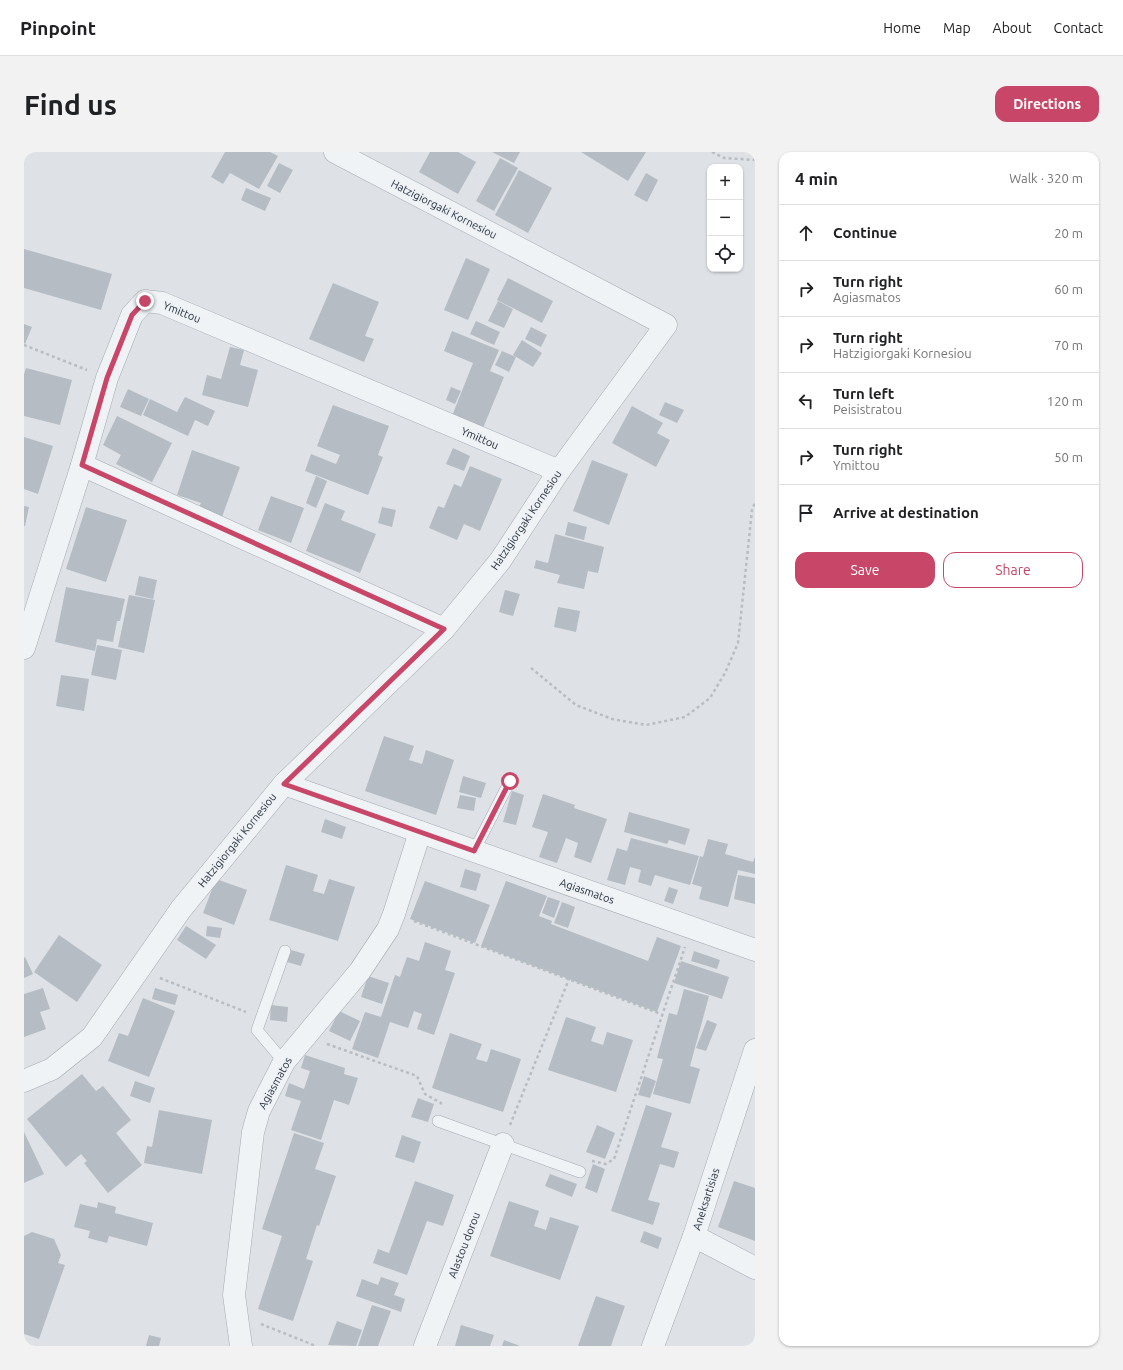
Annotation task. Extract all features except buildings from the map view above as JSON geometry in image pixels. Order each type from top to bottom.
[{"type":"street","name":"Hatzigiorgaki Kornesiou","points":[[24,1082],[52,1069],[92,1037],[181,909],[284,784],[444,629],[500,561],[559,472],[666,325],[335,152]]},
{"type":"street","name":"Ymittou","points":[[24,648],[82,465],[107,378],[132,315],[145,301],[162,303],[559,472]]},
{"type":"street","points":[[82,465],[444,629]]},
{"type":"street","name":"Agiasmatos","points":[[284,784],[755,950]]},
{"type":"street","name":"Agiasmatos","points":[[241,1346],[234,1295],[253,1132],[259,1111],[284,1062],[360,972],[376,950],[394,914],[420,832]]},
{"type":"street","name":"Aneksartisias","points":[[653,1346],[694,1236],[755,1050]]},
{"type":"street","name":"Alastou dorou","points":[[425,1346],[503,1144]]},
{"type":"street","points":[[694,1236],[755,1268]]},
{"type":"lane","points":[[474,851],[510,781]]},
{"type":"lane","points":[[284,1062],[257,1030],[285,951]]},
{"type":"lane","points":[[438,1121],[580,1172]]},
{"type":"path","points":[[712,152],[724,158],[755,160]]},
{"type":"path","points":[[24,345],[107,378]]},
{"type":"path","points":[[531,668],[576,705],[612,719],[646,725],[685,717],[710,698],[725,673],[738,644],[752,510],[755,503]]},
{"type":"path","points":[[394,914],[661,1014]]},
{"type":"path","points":[[580,1172],[589,1160],[606,1164],[614,1159],[661,1014],[692,928]]},
{"type":"path","points":[[139,970],[261,1018]]},
{"type":"path","points":[[503,1144],[569,979]]},
{"type":"path","points":[[306,1036],[417,1076],[425,1094],[441,1103],[438,1121]]},
{"type":"path","points":[[237,1314],[316,1346]]},
{"type":"route","points":[[145,301],[132,315],[107,378],[82,465],[444,629],[284,784],[474,851],[510,781]]}]
